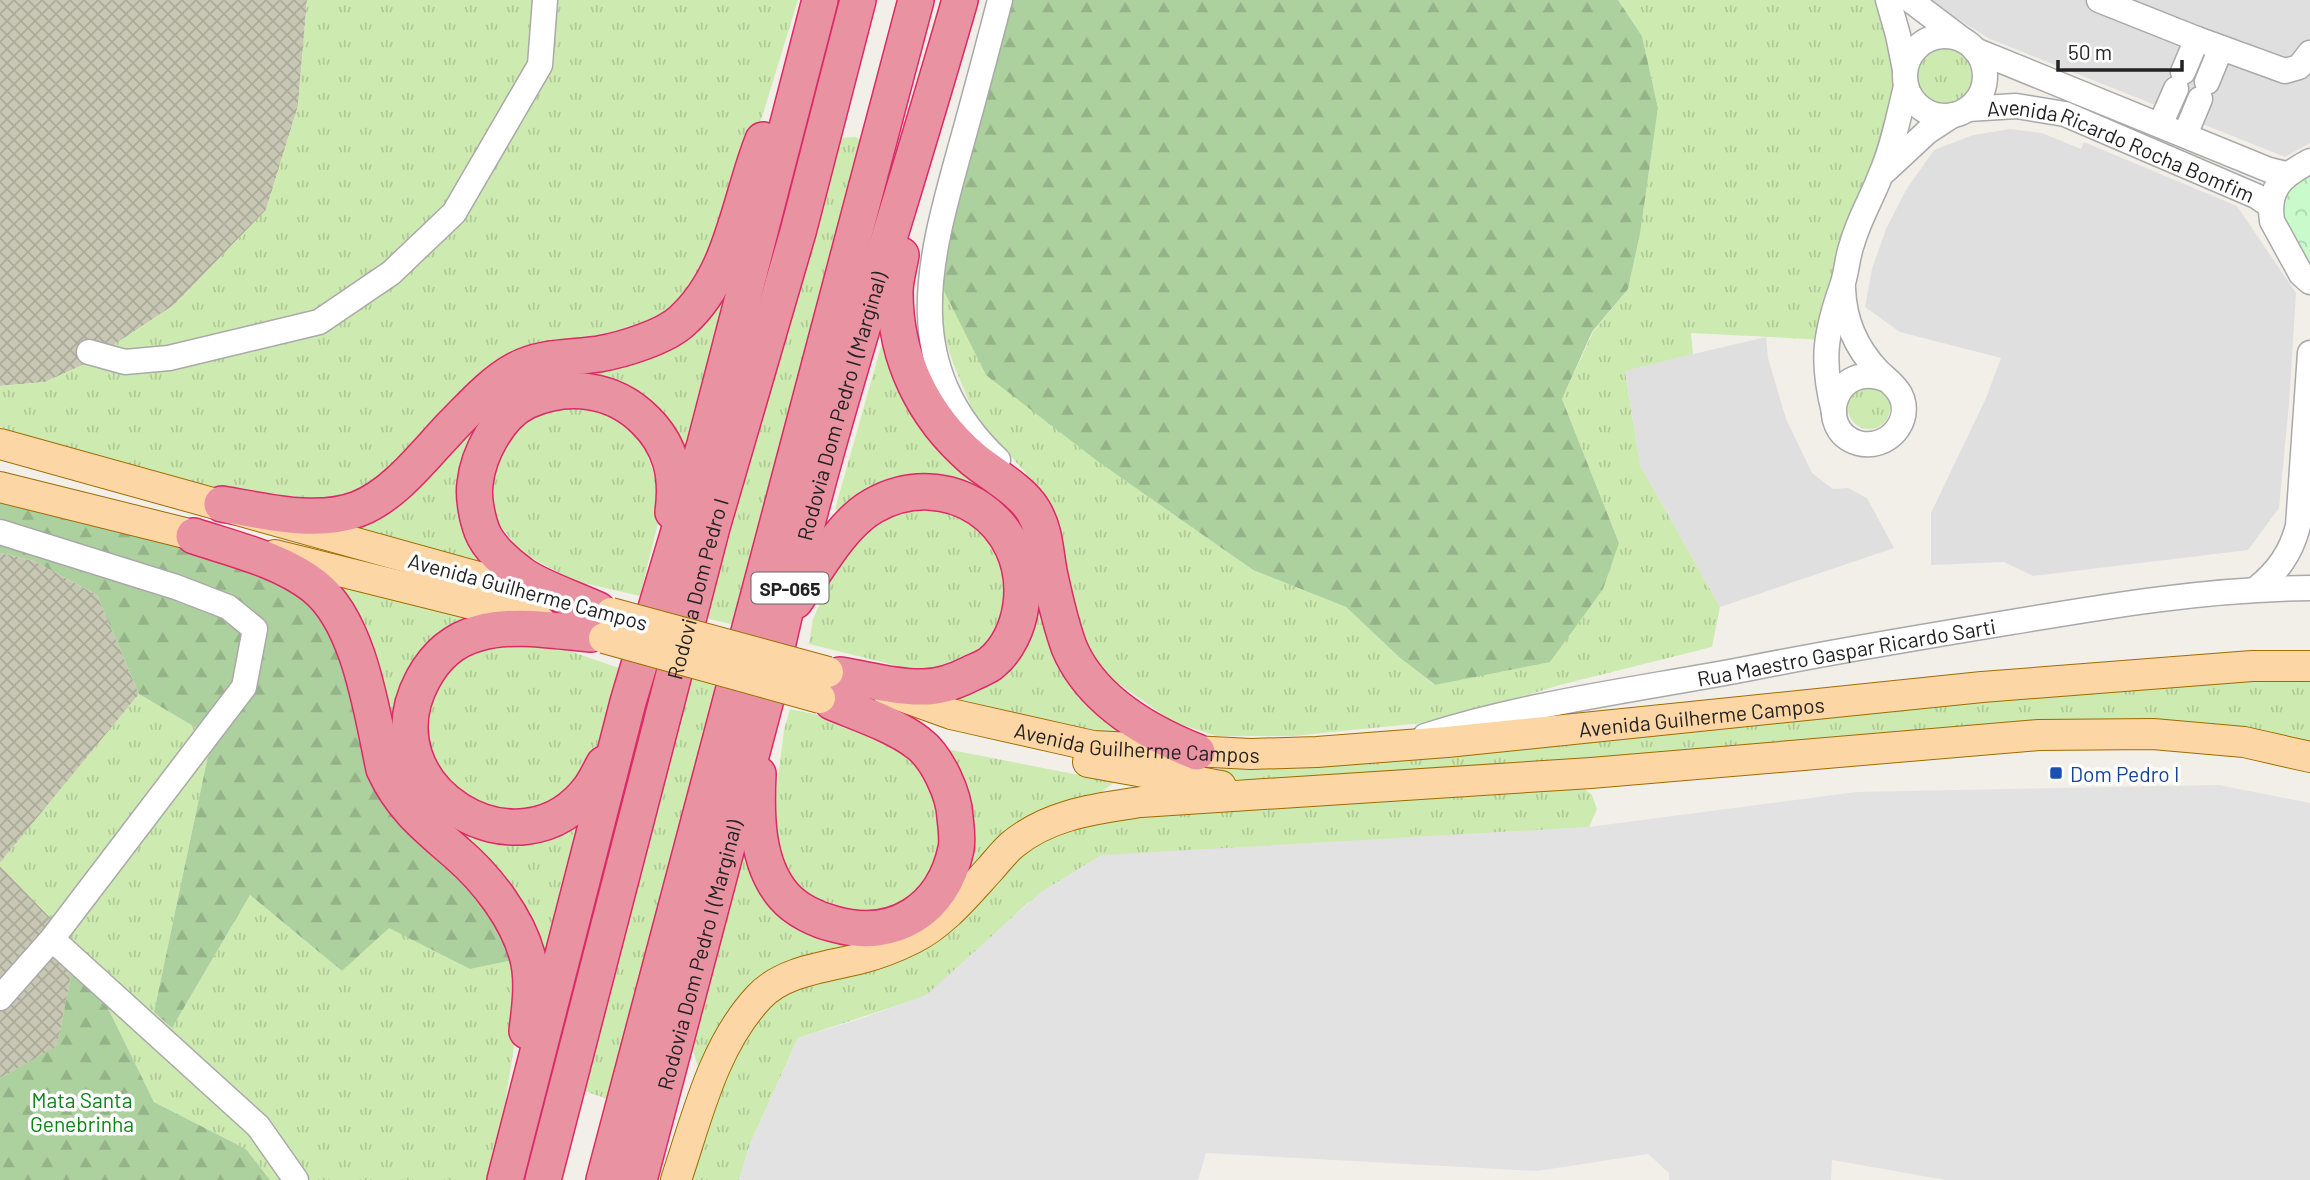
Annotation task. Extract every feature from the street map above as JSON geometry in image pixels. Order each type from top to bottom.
[{"type":"highway","points":[[222,505],[299,516],[335,515],[359,509],[374,501],[408,474],[485,394],[517,369],[558,358],[601,354],[650,339],[681,323],[706,293],[726,256],[759,150],[820,0]]},
{"type":"highway","points":[[505,1180],[628,702],[705,444],[820,0]]},
{"type":"highway","name":"Rodovia Dom Pedro I","points":[[543,1180],[712,527],[798,232],[858,0]]},
{"type":"highway","name":"SP-065","points":[[604,1180],[916,0]]},
{"type":"highway","name":"Rodovia Dom Pedro I (Marginal)","points":[[639,1180],[766,699],[782,621],[844,391],[960,0]]},
{"type":"highway","points":[[919,145],[895,291],[900,339],[909,372],[927,408],[951,440],[1032,509],[1045,537],[1050,575],[1070,649],[1094,686],[1125,715],[1159,737],[1197,752]]},
{"type":"highway","points":[[601,624],[523,576],[497,553],[482,533],[474,486],[480,461],[490,439],[506,418],[525,402],[570,391],[592,390],[615,398],[635,410],[658,432],[671,459],[675,478],[663,580]]},
{"type":"highway","points":[[782,621],[851,524],[873,506],[903,495],[931,491],[961,497],[986,512],[1003,531],[1019,560],[1023,589],[1019,621],[1006,646],[989,665],[957,680],[921,688],[830,687]]},
{"type":"highway","points":[[194,536],[283,568],[313,585],[327,599],[352,640],[384,769],[393,788],[414,815],[460,855],[493,892],[520,937],[528,957],[531,989],[528,1029],[493,1180]]},
{"type":"highway","points":[[601,624],[505,628],[464,638],[447,648],[434,660],[413,701],[410,722],[412,746],[424,778],[442,800],[468,816],[495,826],[534,825],[573,806],[591,788],[614,743],[628,702]]},
{"type":"highway","points":[[766,699],[757,794],[758,828],[766,864],[784,897],[817,920],[854,930],[887,927],[911,918],[933,900],[947,878],[957,846],[954,806],[940,770],[919,743],[830,687]]},
{"type":"main road","name":"Avenida Guilherme Campos","points":[[0,444],[363,546],[601,624],[830,687],[1071,759],[1217,786],[1320,790]]},
{"type":"main road","name":"Avenida Guilherme Campos","points":[[0,486],[194,536],[601,624]]},
{"type":"main road","name":"Avenida Guilherme Campos","points":[[830,687],[1093,746],[1277,753],[1389,747],[1982,687],[2252,666],[2310,666]]},
{"type":"main road","name":"Avenida Guilherme Campos","points":[[676,1180],[720,1053],[738,1023],[761,995],[786,979],[825,966],[864,958],[911,940],[934,927],[1011,846],[1044,823],[1088,810],[1141,802],[1450,784],[2039,735],[2152,734],[2244,742],[2310,757]]},
{"type":"street","points":[[89,352],[125,362],[169,358],[318,322],[391,273],[454,213],[540,65],[545,0]]},
{"type":"street","points":[[1000,0],[937,230],[929,286],[930,316],[936,360],[956,411],[977,440],[1005,466],[1032,509]]},
{"type":"street","points":[[1843,284],[1832,308],[1825,360],[1827,386],[1837,425],[1845,436],[1857,443],[1871,445],[1884,441],[1895,432],[1903,415],[1903,403],[1899,392],[1865,356],[1855,339],[1843,303],[1843,284],[1851,246],[1864,209],[1882,174],[1905,78],[1910,56],[1920,44],[1933,37],[1949,36],[1969,45],[1982,61],[1985,74],[1983,88],[1977,100],[1961,112],[1938,116],[1924,110],[1912,100],[1905,78],[1898,35],[1888,0]]},
{"type":"street","name":"Avenida Ricardo Rocha Bomfim","points":[[1910,0],[1969,45],[2269,170],[2286,174]]},
{"type":"street","points":[[2099,0],[2285,71],[2299,67],[2310,53]]},
{"type":"street","points":[[2160,125],[2197,39]]},
{"type":"street","points":[[2185,135],[2221,48]]},
{"type":"street","name":"Avenida Ricardo Rocha Bomfim","points":[[1882,174],[1919,138],[1961,112],[2016,106],[2065,114],[2256,196],[2271,206]]},
{"type":"street","name":"Avenida Ricardo Rocha Bomfim","points":[[2310,160],[2286,174],[2274,192],[2271,206],[2272,221],[2301,274],[2310,282]]},
{"type":"street","points":[[2256,589],[2278,568],[2291,548],[2298,526],[2310,353]]},
{"type":"street","points":[[1834,412],[1835,399],[1841,388],[1851,379],[1862,375],[1875,375],[1887,380]]},
{"type":"street","points":[[0,532],[176,587],[228,607],[255,629],[244,687],[52,939],[0,998]]},
{"type":"street","name":"Rua Maestro Gaspar Ricardo Sarti","points":[[1389,747],[1469,722],[1596,695],[2120,604],[2256,589],[2310,588]]},
{"type":"street","points":[[52,939],[258,1126],[296,1180]]},
{"type":"shaded area","points":[[0,0],[307,0],[298,106],[266,210],[174,305],[85,364],[45,382],[0,386]]},
{"type":"shaded area","points":[[1927,0],[2310,0],[2310,143],[2285,157],[1990,39]]},
{"type":"shaded area","points":[[2010,129],[2042,133],[2081,149],[2084,142],[2237,206],[2296,293],[2279,508],[2248,550],[2033,576],[2004,562],[1931,565],[1931,513],[1986,398],[2001,358],[1900,332],[1865,307],[1872,269],[1886,229],[1906,190],[1934,150],[1973,135]]},
{"type":"shaded area","points":[[1766,337],[1768,358],[1786,419],[1812,473],[1833,489],[1848,488],[1867,498],[1894,548],[1720,607],[1640,465],[1625,370]]},
{"type":"shaded area","points":[[0,553],[34,561],[97,595],[139,694],[0,863]]},
{"type":"shaded area","points":[[2219,785],[2310,803],[2310,1180],[1946,1180],[1832,1160],[1831,1180],[1669,1180],[1669,1173],[1648,1154],[1537,1171],[1206,1153],[1198,1180],[739,1180],[750,1144],[798,1038],[926,995],[1041,892],[1101,855],[1589,827],[1856,792]]},
{"type":"shaded area","points":[[0,866],[77,945],[57,1047],[0,1078]]},
{"type":"green space","points":[[307,0],[798,0],[711,283],[663,332],[532,365],[394,486],[299,516],[0,427],[0,386],[45,382],[85,364],[174,305],[266,210],[298,106]]},
{"type":"green space","points":[[1009,0],[1618,0],[1642,36],[1658,108],[1640,234],[1628,289],[1592,332],[1562,399],[1619,543],[1603,589],[1550,662],[1435,685],[1399,657],[1346,607],[1253,570],[1100,463],[986,375],[939,281],[946,235]]},
{"type":"green space","points":[[1618,0],[1888,0],[1905,70],[1826,340],[1691,333],[1693,354],[1625,371],[1640,465],[1720,607],[1712,647],[1560,685],[1442,721],[1293,736],[1216,736],[1173,722],[1109,677],[1086,650],[1047,503],[1025,472],[976,418],[953,363],[938,316],[939,281],[1100,463],[1253,570],[1346,607],[1399,657],[1434,685],[1494,672],[1619,543],[1562,399],[1593,332],[1628,289],[1640,234],[1658,108],[1642,36]]},
{"type":"green space","points":[[1944,42],[1957,45],[1967,52],[1974,62],[1977,75],[1974,88],[1967,98],[1957,105],[1944,108],[1931,105],[1921,98],[1914,88],[1911,75],[1914,62],[1921,52],[1931,45]]},
{"type":"green space","points":[[856,137],[865,144],[735,625],[701,617],[833,138]]},
{"type":"green space","points":[[2310,172],[2310,268],[2281,212],[2285,191]]},
{"type":"green space","points":[[731,291],[684,466],[579,381],[485,430],[493,569],[350,529],[515,385],[694,330]]},
{"type":"green space","points":[[889,318],[1025,510],[1100,712],[1124,736],[1102,736],[940,696],[1028,631],[992,502],[844,514],[835,509]]},
{"type":"green space","points":[[1869,387],[1884,393],[1890,408],[1884,423],[1869,429],[1854,423],[1848,408],[1854,393]]},
{"type":"green space","points":[[559,405],[607,409],[642,436],[658,488],[661,511],[640,596],[575,581],[522,553],[490,513],[490,463],[516,422]]},
{"type":"green space","points":[[0,493],[313,585],[374,725],[528,957],[470,969],[389,928],[342,971],[250,895],[172,1028],[154,1012],[210,746],[205,733],[139,694],[97,595],[34,561],[0,553]]},
{"type":"green space","points":[[932,501],[975,515],[1002,548],[1011,590],[1000,631],[975,657],[922,672],[809,644],[813,619],[850,536],[889,509]]},
{"type":"green space","points":[[339,585],[487,614],[416,670],[439,807],[585,815],[546,965],[417,803],[350,602]]},
{"type":"green space","points":[[505,640],[555,646],[619,668],[614,701],[601,749],[559,806],[505,819],[456,799],[431,764],[423,725],[433,688],[462,653]]},
{"type":"green space","points":[[2310,671],[2310,753],[2144,730],[1298,782],[1223,778],[1220,767]]},
{"type":"green space","points":[[690,675],[721,684],[610,1100],[582,1090]]},
{"type":"green space","points":[[139,694],[205,733],[210,746],[154,1012],[172,1028],[250,895],[342,971],[389,927],[470,969],[528,957],[493,1180],[270,1180],[246,1149],[154,1102],[77,945],[0,866]]},
{"type":"green space","points":[[790,709],[827,717],[924,763],[949,809],[941,867],[912,909],[861,916],[815,904],[781,869],[772,826],[784,730]]},
{"type":"green space","points":[[941,748],[1115,782],[951,902],[726,1020],[698,1067],[689,1038],[743,843],[823,933],[955,886]]},
{"type":"green space","points":[[1580,785],[1592,795],[1597,809],[1589,827],[1279,847],[1029,902],[929,995],[798,1038],[750,1144],[739,1180],[692,1180],[720,1091],[750,1031],[783,991],[1047,831],[1152,806]]},
{"type":"green space","name":"Mata Santa Genebrinha","points":[[77,945],[154,1102],[246,1149],[270,1180],[0,1180],[0,1078],[57,1046]]},
{"type":"place","name":"Dom Pedro I","points":[[2056,773]]}]
